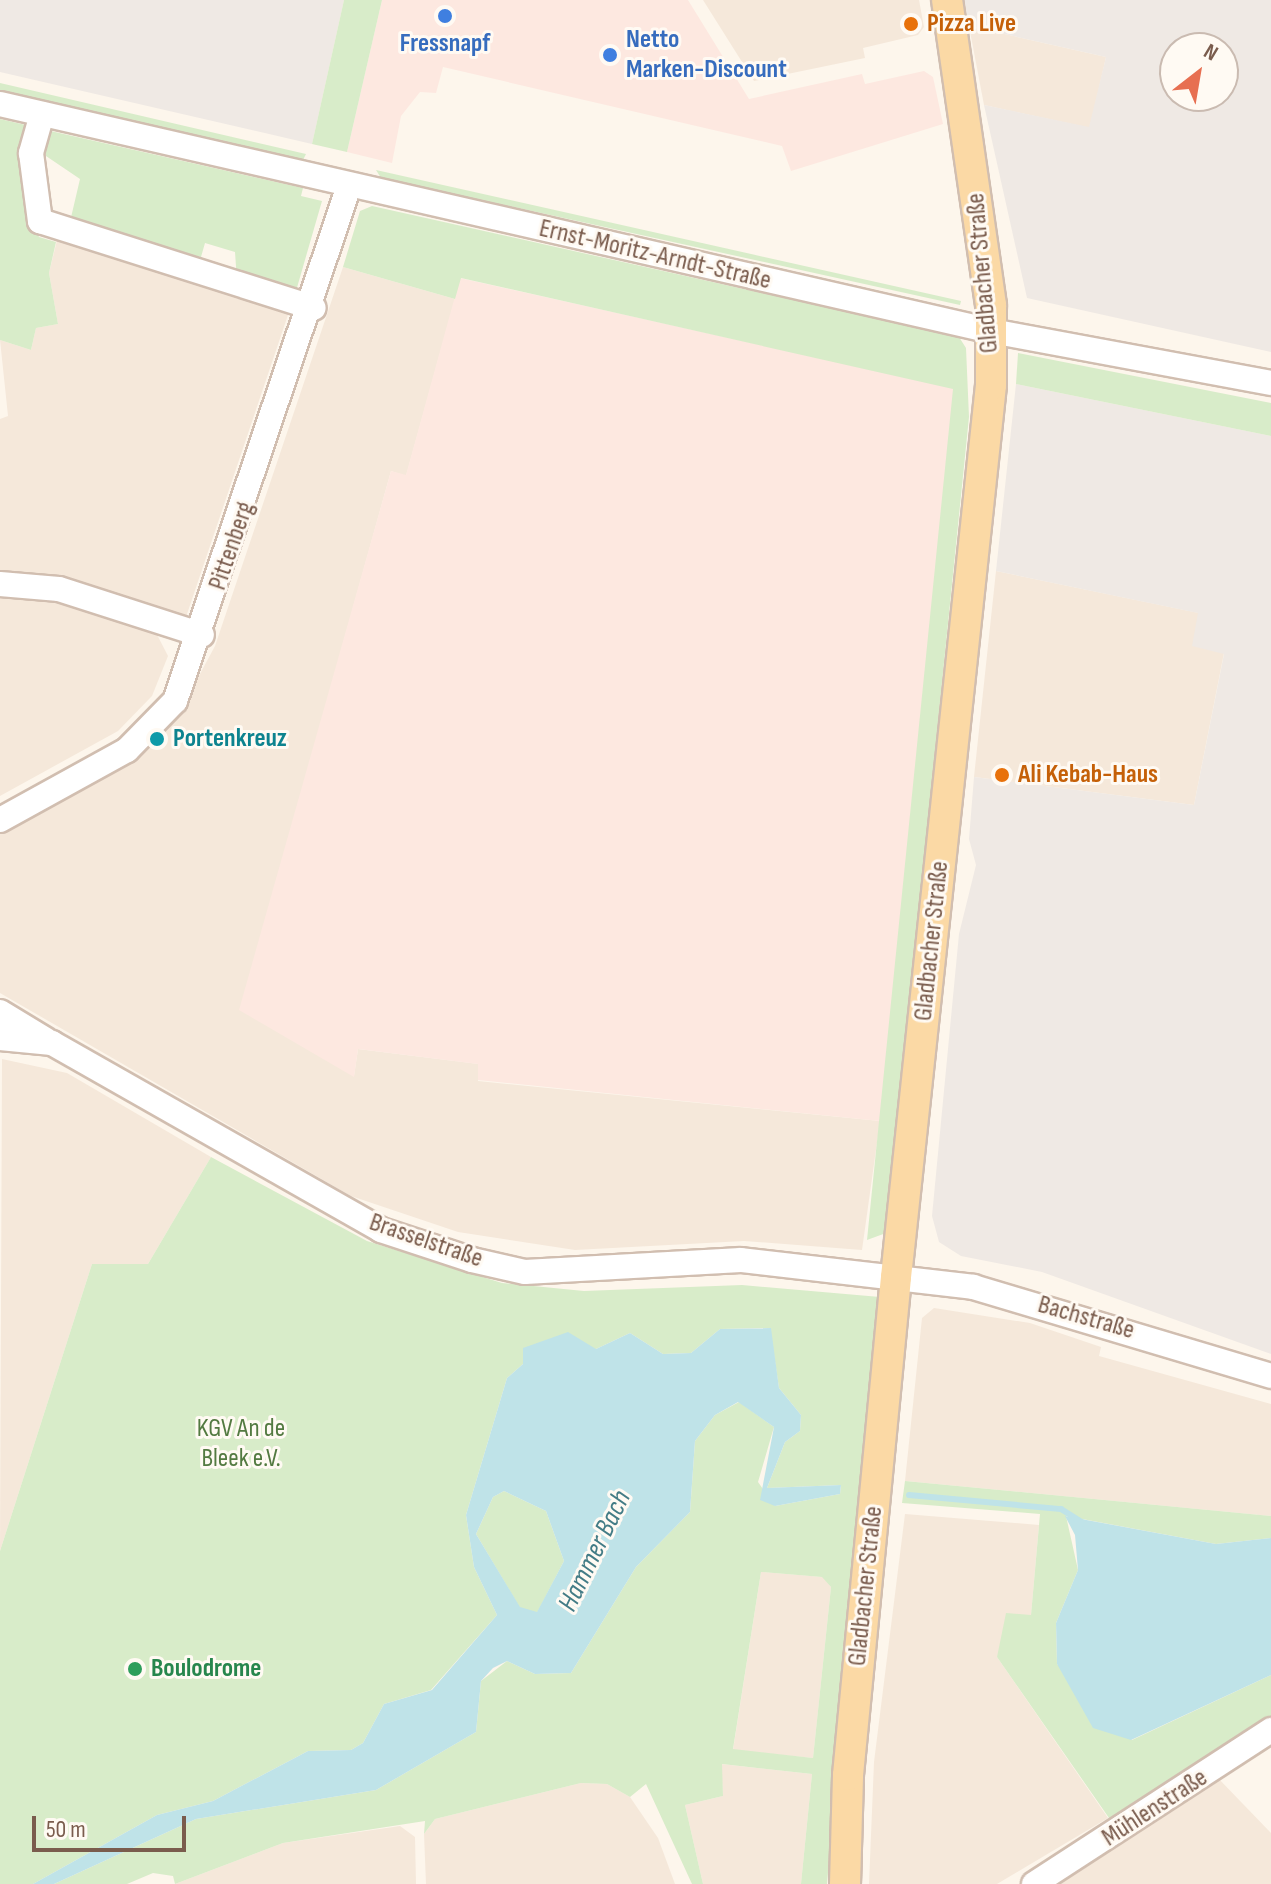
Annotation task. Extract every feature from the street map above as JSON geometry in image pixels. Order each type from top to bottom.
[{"type":"main road","name":"Gladbacher Straße","points":[[845,1884],[848,1775],[991,331],[947,0]]},
{"type":"street","name":"Ernst-Moritz-Arndt-Straße","points":[[0,104],[991,331],[1271,383]]},
{"type":"street","points":[[42,114],[31,153],[40,221],[314,308]]},
{"type":"street","name":"Pittenberg","points":[[0,820],[127,750],[157,725],[202,635],[314,308],[349,186]]},
{"type":"street","points":[[0,584],[59,589],[202,635]]},
{"type":"street","points":[[0,1012],[52,1043]]},
{"type":"street","name":"Brasselstraße","points":[[0,1038],[52,1043],[381,1230],[472,1260],[525,1272],[741,1260],[896,1277]]},
{"type":"street","name":"Bachstraße","points":[[896,1277],[973,1287],[1271,1376]]},
{"type":"street","name":"Mühlenstraße","points":[[1037,1883],[1271,1730]]},
{"type":"shaded area","points":[[0,0],[344,0],[312,144],[0,72]]},
{"type":"shaded area","points":[[382,0],[688,0],[749,99],[862,74],[865,84],[924,71],[933,77],[943,124],[791,171],[782,146],[443,67],[436,93],[420,92],[401,116],[392,163],[347,152]]},
{"type":"shaded area","points":[[703,0],[919,0],[924,27],[918,35],[863,48],[865,58],[754,81]]},
{"type":"shaded area","points":[[963,0],[1271,0],[1271,352],[1027,298],[984,105],[1089,127],[1106,57],[969,26]]},
{"type":"shaded area","points":[[969,26],[1106,57],[1090,128],[984,105]]},
{"type":"shaded area","points":[[59,232],[291,306],[186,617],[172,619],[0,577],[0,419],[8,416],[0,340],[31,350],[36,328],[58,324],[49,273]]},
{"type":"shaded area","points":[[343,267],[455,299],[406,476],[391,471],[322,719],[354,1076],[358,1049],[479,1064],[478,1081],[880,1121],[862,1250],[744,1241],[575,1250],[458,1232],[351,1196],[0,993],[0,832],[127,762],[187,698],[215,646]]},
{"type":"shaded area","points":[[460,278],[954,388],[880,1121],[478,1080],[478,1064],[358,1049],[354,1077],[239,1010],[391,471],[406,475]]},
{"type":"shaded area","points":[[1016,384],[1271,436],[1271,1354],[1042,1272],[961,1256],[939,1242],[932,1216],[959,934],[976,865],[969,839],[974,777],[1194,805],[1224,654],[1192,646],[1198,613],[996,571]]},
{"type":"shaded area","points":[[996,571],[1199,613],[1224,653],[1194,805],[974,777]]},
{"type":"shaded area","points":[[0,594],[65,597],[151,623],[168,656],[152,696],[118,731],[0,796]]},
{"type":"shaded area","points":[[2,1059],[67,1073],[211,1157],[148,1264],[92,1264],[0,1551]]},
{"type":"shaded area","points":[[934,1308],[1030,1323],[1101,1347],[1099,1356],[1271,1404],[1271,1516],[905,1481],[922,1318]]},
{"type":"shaded area","points":[[905,1514],[1039,1525],[1031,1615],[997,1657],[1108,1818],[997,1884],[869,1884],[874,1762]]},
{"type":"shaded area","points":[[761,1572],[823,1577],[831,1587],[813,1758],[733,1750]]},
{"type":"shaded area","points":[[721,1764],[812,1774],[801,1884],[703,1884],[685,1805],[723,1796]]},
{"type":"shaded area","points":[[1216,1776],[1271,1833],[1271,1884],[1060,1884]]},
{"type":"shaded area","points":[[581,1783],[607,1784],[630,1797],[658,1838],[675,1884],[426,1884],[424,1834],[435,1819]]},
{"type":"shaded area","points":[[400,1826],[415,1837],[416,1884],[175,1884],[283,1843]]},
{"type":"green space","points":[[344,0],[382,0],[347,152],[312,144]]},
{"type":"green space","points":[[0,83],[306,154],[303,160],[0,90]]},
{"type":"green space","points":[[0,119],[30,126],[19,148],[23,191],[39,237],[56,242],[49,273],[58,324],[36,328],[31,350],[0,340]]},
{"type":"green space","points":[[46,130],[303,188],[301,196],[322,201],[294,298],[237,281],[235,252],[205,243],[201,257],[188,254],[184,263],[69,226],[80,179],[46,156]]},
{"type":"green space","points":[[376,170],[961,301],[960,305],[381,178]]},
{"type":"green space","points":[[372,206],[959,337],[966,348],[969,417],[886,1233],[867,1240],[953,389],[461,278],[455,299],[343,267],[360,211]]},
{"type":"green space","points":[[1018,353],[1271,403],[1271,436],[1016,384]]},
{"type":"green space","name":"KGV An de Bleek e.V.","points":[[211,1157],[367,1241],[502,1283],[584,1291],[742,1285],[880,1297],[827,1884],[801,1884],[812,1774],[722,1764],[723,1796],[685,1805],[703,1884],[692,1884],[646,1784],[630,1797],[607,1784],[581,1783],[435,1819],[424,1834],[425,1821],[283,1843],[175,1884],[173,1876],[153,1873],[127,1884],[54,1884],[196,1819],[376,1790],[476,1732],[481,1681],[507,1661],[535,1674],[571,1673],[636,1567],[690,1512],[695,1441],[715,1415],[739,1402],[774,1427],[758,1482],[775,1506],[840,1494],[841,1485],[767,1488],[785,1442],[800,1431],[801,1415],[779,1388],[770,1328],[720,1329],[691,1353],[663,1354],[630,1333],[596,1349],[523,1364],[507,1378],[466,1515],[474,1567],[497,1615],[431,1690],[384,1704],[363,1743],[351,1750],[308,1751],[213,1801],[157,1815],[33,1884],[0,1884],[0,1551],[92,1264],[148,1264]],"holes":[[[761,1572],[822,1577],[831,1587],[813,1758],[733,1749]]]},
{"type":"green space","points":[[905,1481],[1271,1516],[1271,1538],[1216,1544],[1066,1516],[1078,1570],[1056,1623],[1057,1664],[1132,1740],[1271,1675],[1271,1724],[1116,1828],[997,1657],[1006,1613],[1031,1615],[1040,1514],[902,1503]]},
{"type":"green space","points":[[504,1491],[546,1511],[564,1561],[537,1613],[520,1608],[476,1534],[493,1497]]},
{"type":"water","points":[[771,1328],[779,1388],[801,1415],[800,1431],[785,1442],[767,1488],[841,1485],[840,1494],[775,1506],[760,1500],[774,1427],[738,1402],[715,1415],[695,1441],[690,1512],[636,1567],[571,1673],[535,1674],[507,1661],[493,1668],[481,1681],[476,1732],[376,1790],[196,1819],[54,1884],[33,1884],[157,1815],[213,1801],[308,1751],[351,1750],[363,1743],[384,1704],[432,1690],[497,1615],[474,1567],[466,1515],[507,1378],[523,1364],[523,1348],[568,1332],[596,1349],[630,1333],[663,1354],[691,1353],[720,1329]],"holes":[[[504,1491],[546,1511],[564,1561],[537,1612],[520,1607],[476,1534],[493,1497]]]},
{"type":"water","points":[[1065,1516],[1216,1544],[1271,1538],[1271,1675],[1131,1740],[1093,1728],[1057,1664],[1056,1623],[1078,1570],[1075,1535]]},
{"type":"waterway","name":"Hammer Bach","points":[[909,1495],[1061,1509],[1087,1525]]},
{"type":"place","name":"Fressnapf","points":[[445,16]]},
{"type":"place","name":"Pizza Live","points":[[911,24]]},
{"type":"place","name":"Netto Marken-Discount","points":[[610,55]]},
{"type":"place","name":"Portenkreuz","points":[[157,739]]},
{"type":"place","name":"Ali Kebab-Haus","points":[[1002,775]]},
{"type":"place","name":"Boulodrome","points":[[135,1669]]}]
